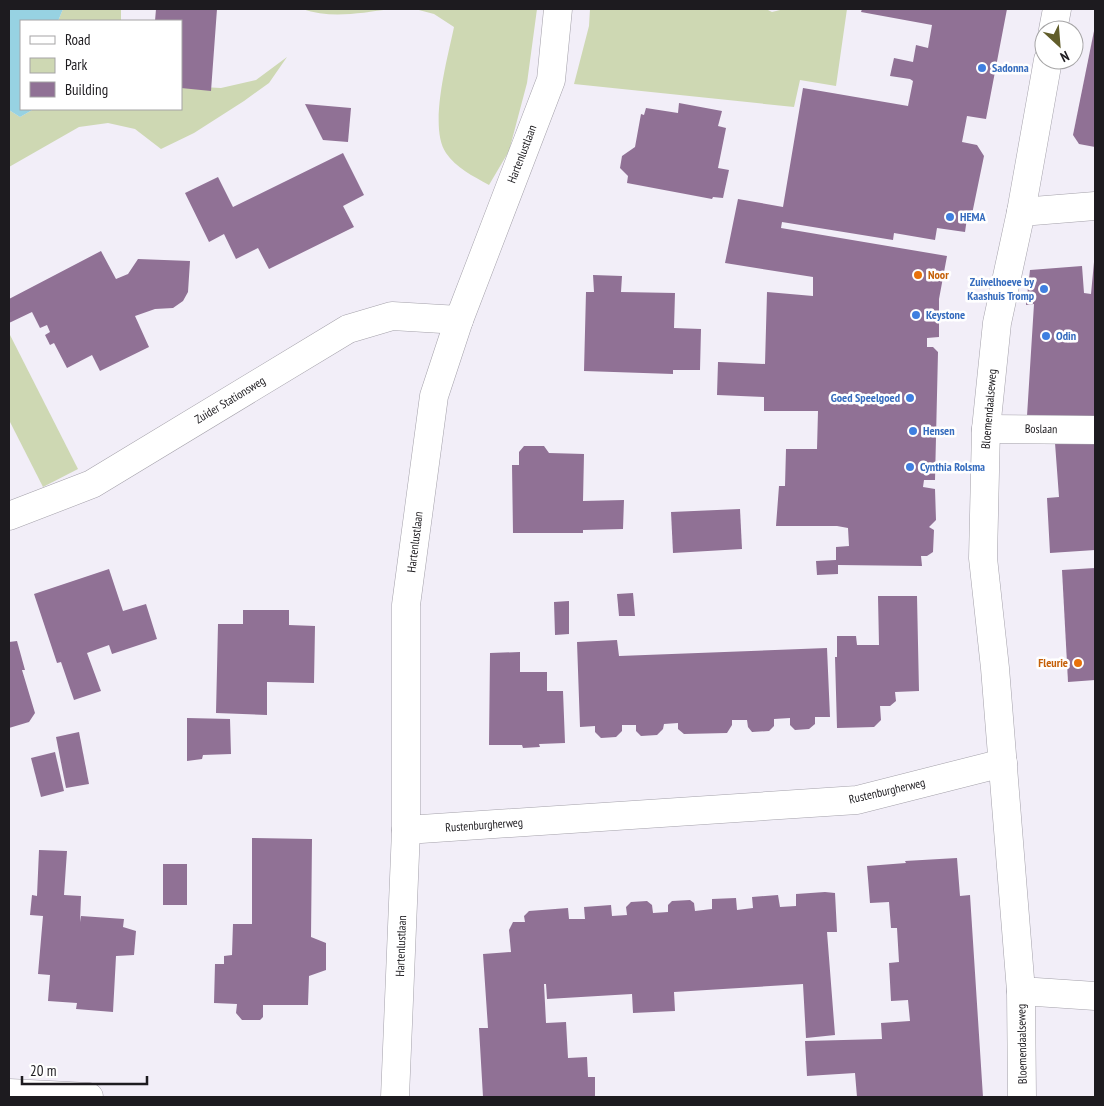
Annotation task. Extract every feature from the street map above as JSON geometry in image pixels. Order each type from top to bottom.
[{"type":"street","name":"Hartenlustlaan","points":[[395,1097],[406,830],[406,605],[434,396],[459,320],[551,80],[558,9]]},
{"type":"street","name":"Bloemendaalseweg","points":[[1003,762],[983,558],[986,429],[997,323],[1021,212],[1046,70]]},
{"type":"street","points":[[1021,212],[1095,206]]},
{"type":"street","name":"Zuider Stationsweg","points":[[9,516],[92,484],[348,329],[392,316],[459,320]]},
{"type":"street","name":"Boslaan","points":[[986,429],[1095,430]]},
{"type":"street","points":[[1003,762],[1021,991],[1095,996]]},
{"type":"street","name":"Rustenburgherweg","points":[[406,830],[857,800],[1003,762]]},
{"type":"street","name":"Bloemendaalseweg","points":[[1021,991],[1022,1097]]},
{"type":"street","points":[[10,1094],[89,1097]]},
{"type":"green space","points":[[63,9],[121,9],[121,20],[58,20]]},
{"type":"green space","points":[[302,9],[390,9],[324,14]]},
{"type":"green space","points":[[415,9],[537,9],[527,83],[509,151],[489,185],[455,163],[446,153],[441,141],[439,110],[441,92],[454,27],[434,14]]},
{"type":"green space","points":[[590,9],[766,9],[772,12],[784,9],[847,9],[836,86],[800,80],[794,107],[574,84],[589,26]]},
{"type":"green space","points":[[287,57],[269,83],[194,133],[161,149],[135,129],[108,123],[79,127],[9,167],[9,110],[20,117],[32,110],[182,110],[182,86],[221,88],[256,80]]},
{"type":"green space","points":[[9,333],[78,469],[43,487],[9,420]]},
{"type":"water","points":[[9,9],[63,9],[58,20],[20,20],[20,110],[32,110],[20,117],[9,110]]},
{"type":"building","points":[[156,9],[217,9],[211,91],[182,88],[182,20],[155,20]]},
{"type":"building","points":[[862,9],[1007,9],[986,119],[967,116],[962,142],[977,145],[984,156],[971,219],[967,218],[965,232],[937,228],[935,240],[894,233],[893,240],[782,222],[781,228],[947,256],[939,299],[939,337],[927,338],[927,347],[933,347],[938,352],[935,480],[924,480],[923,487],[935,489],[936,520],[929,527],[934,530],[933,552],[927,556],[921,556],[922,566],[838,565],[838,574],[817,575],[816,561],[836,560],[836,547],[849,546],[848,528],[837,526],[776,526],[779,486],[785,486],[786,449],[817,449],[818,411],[764,411],[764,397],[717,395],[718,362],[765,364],[767,292],[813,296],[813,277],[725,263],[738,199],[783,207],[803,88],[908,106],[913,81],[890,76],[894,58],[913,62],[916,45],[928,48],[932,25],[861,12]]},
{"type":"building","points":[[1095,26],[1095,147],[1079,144],[1073,135]]},
{"type":"building","points":[[679,103],[722,111],[718,126],[726,128],[718,168],[729,170],[723,198],[713,197],[712,199],[627,183],[628,176],[620,168],[622,156],[635,147],[641,114],[644,115],[646,108],[678,113]]},
{"type":"building","points":[[305,104],[351,108],[348,142],[323,140]]},
{"type":"building","points":[[343,153],[364,195],[343,206],[354,227],[269,269],[258,248],[236,259],[224,234],[209,242],[185,193],[218,177],[233,207]]},
{"type":"building","points":[[101,251],[116,279],[128,274],[138,259],[190,261],[188,292],[183,301],[173,308],[155,309],[135,316],[149,347],[100,371],[92,355],[67,368],[54,343],[50,345],[45,335],[50,332],[47,325],[40,328],[32,312],[9,323],[9,299]]},
{"type":"building","points":[[1094,262],[1095,417],[1027,416],[1034,304],[1026,305],[1030,270],[1082,266],[1084,293],[1091,294]]},
{"type":"building","points":[[593,275],[622,276],[621,292],[675,293],[674,328],[701,329],[700,370],[673,370],[673,374],[584,371],[586,292],[594,292]]},
{"type":"building","points":[[1095,442],[1095,550],[1050,553],[1047,498],[1059,497],[1055,443]]},
{"type":"building","points":[[524,446],[544,446],[549,453],[584,454],[583,501],[624,500],[623,529],[583,530],[583,533],[513,533],[512,465],[519,465],[519,452]]},
{"type":"building","points":[[740,509],[742,549],[673,553],[671,512]]},
{"type":"building","points":[[1095,568],[1095,680],[1068,682],[1062,570]]},
{"type":"building","points":[[109,569],[123,611],[146,604],[157,639],[112,654],[109,645],[87,653],[101,691],[74,700],[61,662],[57,663],[34,594]]},
{"type":"building","points":[[633,593],[635,616],[619,616],[617,594]]},
{"type":"building","points":[[878,596],[917,596],[919,691],[895,692],[896,701],[890,706],[880,706],[881,720],[874,727],[837,728],[835,657],[837,657],[837,636],[856,636],[857,645],[879,645]]},
{"type":"building","points":[[569,601],[569,634],[555,635],[554,602]]},
{"type":"building","points":[[243,610],[289,610],[289,625],[315,626],[314,683],[267,682],[267,715],[216,713],[218,624],[243,624]]},
{"type":"building","points":[[617,640],[619,656],[827,648],[830,717],[815,717],[815,724],[809,729],[795,730],[790,725],[790,718],[774,719],[774,726],[769,731],[752,732],[748,727],[747,720],[732,720],[732,725],[727,733],[684,734],[678,729],[678,723],[664,724],[663,729],[657,735],[641,736],[636,731],[636,725],[622,725],[622,731],[616,737],[601,738],[595,732],[595,726],[580,727],[577,642]]},
{"type":"building","points":[[17,641],[25,670],[22,670],[35,713],[29,722],[9,728],[9,642]]},
{"type":"building","points":[[520,652],[520,672],[547,672],[547,691],[563,691],[565,743],[539,744],[540,747],[523,748],[522,745],[489,745],[490,653]]},
{"type":"building","points":[[187,718],[230,719],[231,754],[203,755],[202,759],[187,761]]},
{"type":"building","points":[[79,732],[89,784],[66,788],[56,737]]},
{"type":"building","points":[[55,752],[64,791],[41,797],[31,758]]},
{"type":"building","points":[[252,838],[312,839],[311,937],[326,943],[326,970],[309,976],[308,1005],[263,1005],[263,1017],[260,1020],[242,1020],[236,1013],[237,1004],[214,1003],[215,964],[224,964],[224,956],[232,955],[233,924],[252,924]]},
{"type":"building","points":[[39,850],[67,851],[64,895],[81,896],[80,922],[81,916],[124,919],[123,927],[136,931],[134,955],[116,956],[113,1012],[76,1009],[77,1003],[48,1001],[50,975],[38,974],[43,916],[30,915],[32,895],[37,896]]},
{"type":"building","points":[[957,858],[960,896],[970,895],[983,1097],[857,1097],[855,1073],[807,1076],[805,1041],[882,1039],[881,1023],[910,1021],[908,1000],[891,1001],[889,963],[899,962],[897,928],[891,928],[889,902],[870,903],[867,866],[906,863],[905,861]]},
{"type":"building","points":[[163,864],[187,864],[187,905],[163,905]]},
{"type":"building","points":[[835,893],[837,932],[827,932],[835,1035],[806,1038],[803,984],[674,992],[675,1011],[633,1013],[632,994],[547,999],[546,984],[544,984],[546,1023],[566,1022],[568,1058],[587,1057],[588,1077],[595,1077],[595,1097],[483,1097],[479,1028],[488,1028],[483,954],[511,952],[509,930],[513,922],[525,922],[524,916],[529,911],[568,908],[569,919],[585,919],[584,907],[611,905],[612,916],[627,915],[626,907],[631,902],[647,901],[652,905],[653,913],[668,912],[668,905],[672,901],[690,900],[694,903],[695,911],[712,909],[712,899],[736,898],[737,910],[753,908],[752,897],[778,895],[780,907],[796,906],[796,894]]},
{"type":"place","name":"Sadonna","points":[[982,68]]},
{"type":"place","name":"HEMA","points":[[950,217]]},
{"type":"place","name":"Noor","points":[[918,275]]},
{"type":"place","name":"Zuivelhoeve by Kaashuis Tromp","points":[[1044,289]]},
{"type":"place","name":"Keystone","points":[[916,315]]},
{"type":"place","name":"Odin","points":[[1046,336]]},
{"type":"place","name":"Goed Speelgoed","points":[[910,398]]},
{"type":"place","name":"Hensen","points":[[913,431]]},
{"type":"place","name":"Cynthia Rolsma","points":[[910,467]]},
{"type":"place","name":"Fleurie","points":[[1078,663]]}]
